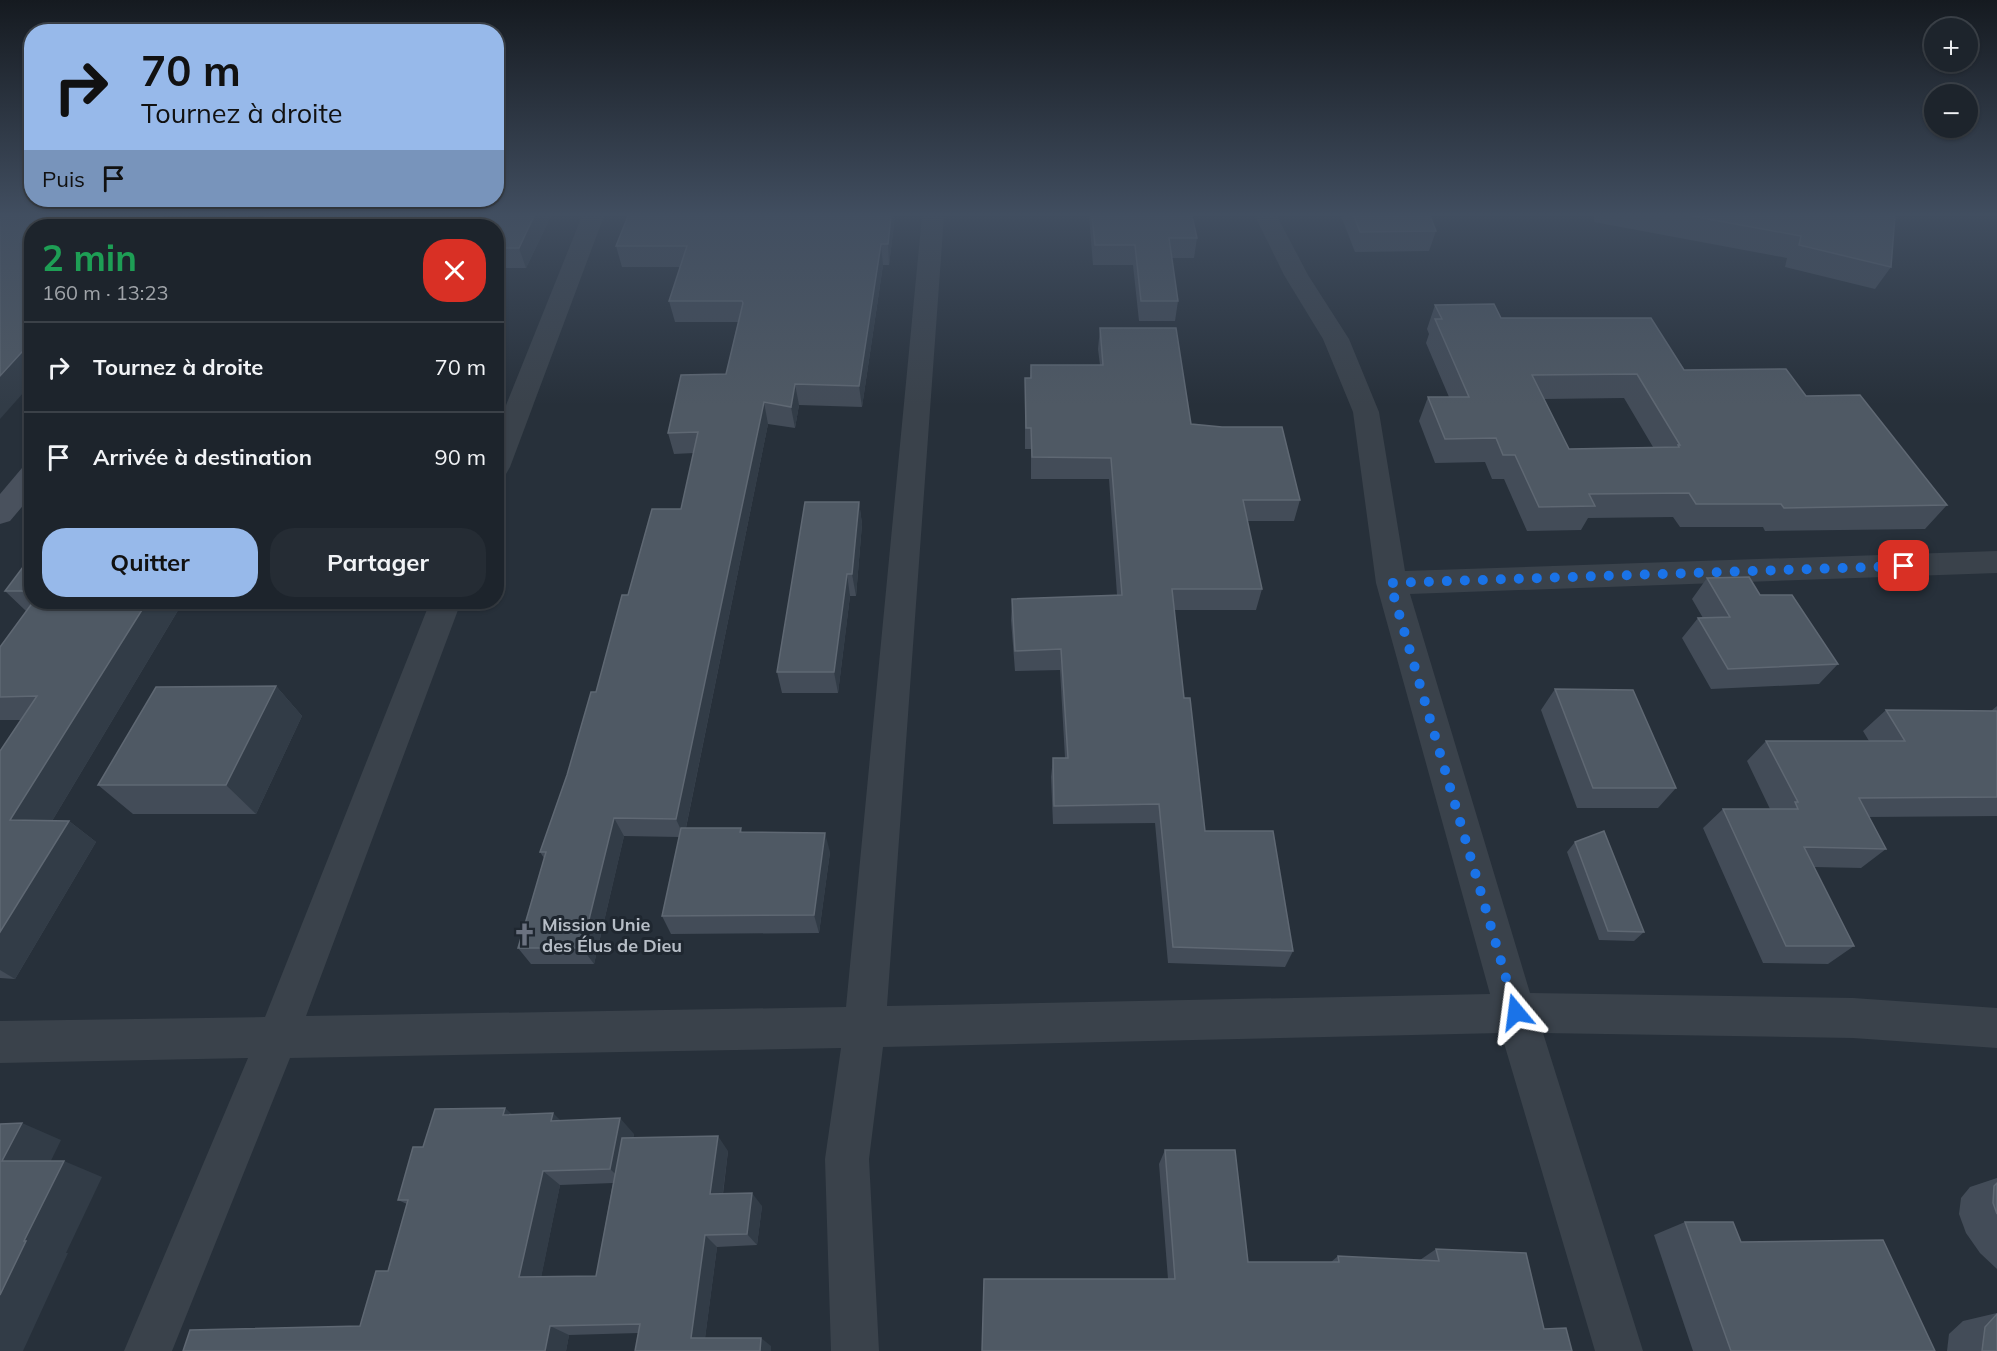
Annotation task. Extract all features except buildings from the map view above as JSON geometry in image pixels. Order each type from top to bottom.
[{"type":"street","points":[[504,446],[569,279]]},
{"type":"street","points":[[855,1351],[847,1159],[865,1027],[928,279]]},
{"type":"street","points":[[1299,279],[1336,339],[1366,412],[1390,583],[1516,1012],[1619,1351]]},
{"type":"street","points":[[0,514],[24,485]]},
{"type":"street","points":[[1390,583],[1997,562]]},
{"type":"street","points":[[147,1351],[277,1038],[442,609]]},
{"type":"street","points":[[0,1042],[865,1027],[1516,1012],[1853,1018],[1997,1028]]},
{"type":"place","name":"Mission Unie des Élus de Dieu","points":[[524,934]]},
{"type":"route","points":[[1516,1012],[1390,583],[1904,566]]}]
